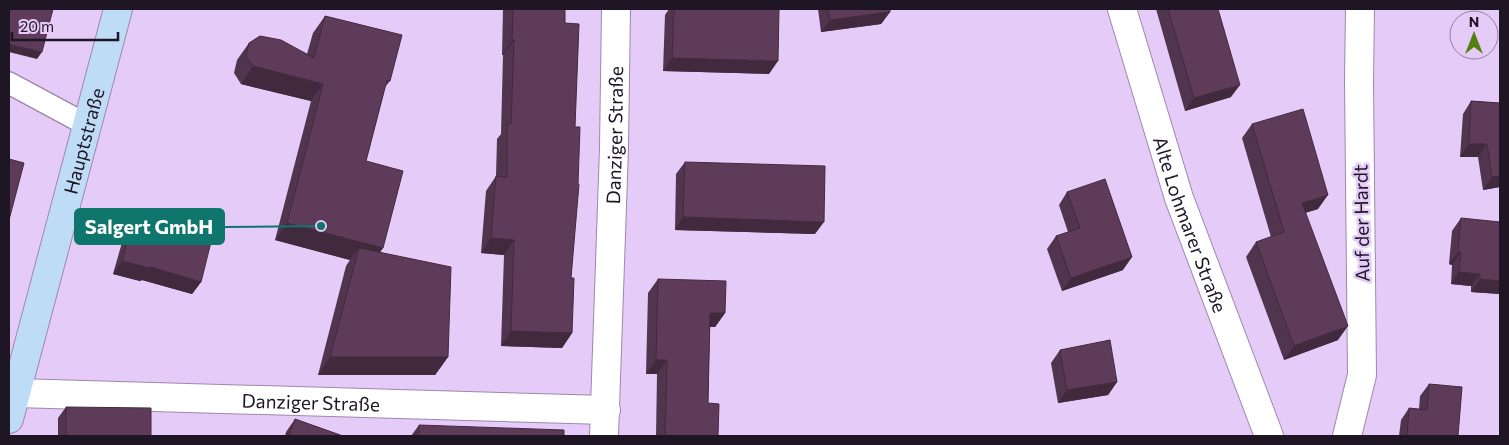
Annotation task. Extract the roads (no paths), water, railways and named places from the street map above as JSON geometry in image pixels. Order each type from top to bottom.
[{"type":"main road","name":"Hauptstraße","points":[[9,418],[118,9]]},
{"type":"street","name":"Danziger Straße","points":[[16,393],[605,423],[616,9]]},
{"type":"street","name":"Alte Lohmarer Straße","points":[[1122,9],[1179,198],[1269,436]]},
{"type":"street","name":"Auf der Hardt","points":[[1347,436],[1362,375],[1360,9]]},
{"type":"lane","points":[[9,83],[87,125]]},
{"type":"place","name":"Salgert GmbH","points":[[321,226]]}]
